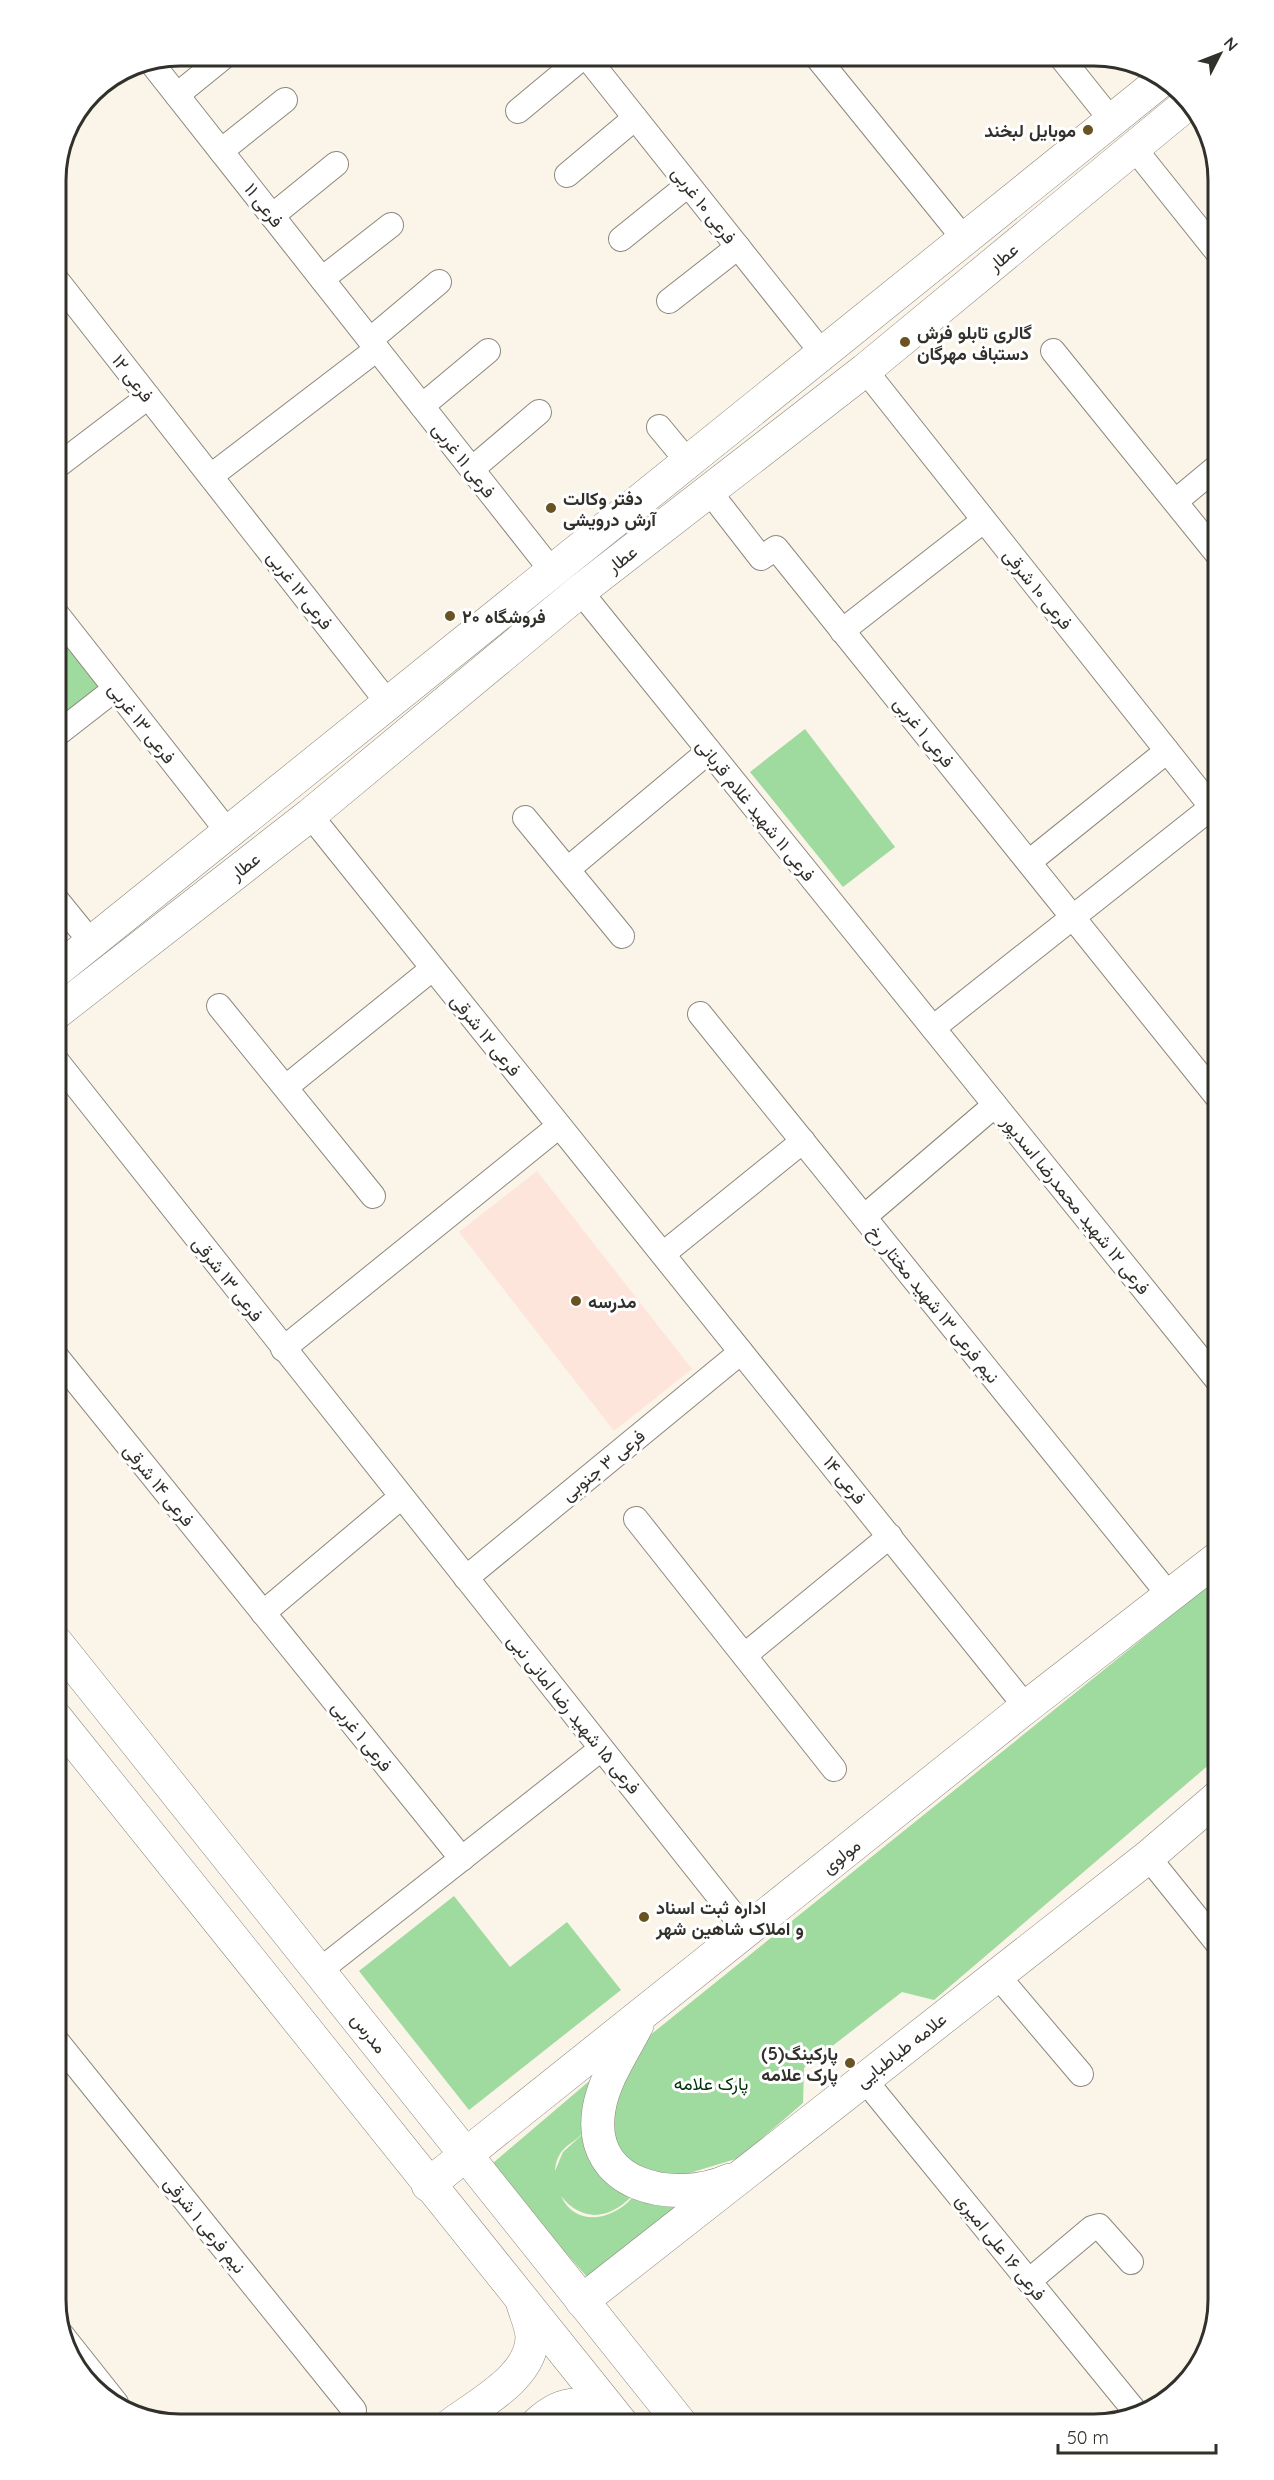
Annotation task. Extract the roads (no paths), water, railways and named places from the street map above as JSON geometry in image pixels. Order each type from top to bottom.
[{"type":"main road","name":"عطار","points":[[66,962],[1156,85]]},
{"type":"main road","name":"عطار","points":[[66,1005],[310,815],[580,591],[865,370],[1182,108]]},
{"type":"main road","points":[[142,901],[163,930]]},
{"type":"main road","name":"مولوی","points":[[428,2185],[1026,1707],[1208,1566]]},
{"type":"main road","name":"مدرس","points":[[66,1655],[673,2414]]},
{"type":"main road","points":[[66,1731],[613,2414]]},
{"type":"main road","name":"علامه طباطبایی","points":[[582,2301],[1148,1857],[1208,1806]]},
{"type":"main road","points":[[643,2013],[603,2090],[598,2111],[598,2134],[604,2152],[626,2178],[638,2184],[674,2191],[724,2182],[748,2172]]},
{"type":"main road","points":[[465,2414],[506,2383],[524,2363],[531,2347],[532,2334],[522,2301]]},
{"type":"main road","points":[[549,2414],[570,2404],[586,2406],[602,2414]]},
{"type":"street","points":[[177,95],[213,66]]},
{"type":"street","points":[[519,111],[573,66]]},
{"type":"street","name":"فرعی ۱۰ غربی","points":[[593,66],[823,354]]},
{"type":"street","points":[[824,66],[965,240]]},
{"type":"street","points":[[1068,66],[1112,121]]},
{"type":"street","name":"فرعی ۱۱","points":[[156,69],[373,344]]},
{"type":"street","points":[[221,151],[285,100]]},
{"type":"street","points":[[567,175],[635,118]]},
{"type":"street","points":[[1134,148],[1208,240]]},
{"type":"street","points":[[272,216],[336,164]]},
{"type":"street","points":[[621,239],[688,185]]},
{"type":"street","points":[[322,279],[390,225]]},
{"type":"street","points":[[669,301],[738,247]]},
{"type":"street","points":[[211,476],[291,415],[373,344],[439,282]]},
{"type":"street","name":"فرعی ۱۲","points":[[66,292],[211,476]]},
{"type":"street","name":"فرعی ۱۱ غربی","points":[[373,344],[552,572]]},
{"type":"street","points":[[422,406],[488,351]]},
{"type":"street","points":[[1053,351],[1208,542]]},
{"type":"street","name":"فرعی ۱۰ شرقی","points":[[865,370],[1208,802]]},
{"type":"street","points":[[66,460],[148,397]]},
{"type":"street","points":[[472,470],[539,412]]},
{"type":"street","points":[[659,427],[688,462]]},
{"type":"street","points":[[1176,501],[1208,474]]},
{"type":"street","name":"فرعی ۱۲ غربی","points":[[211,476],[388,703]]},
{"type":"street","name":"فرعی ۱ غربی","points":[[709,491],[761,558],[776,548],[1208,1086]]},
{"type":"street","points":[[842,631],[983,521]]},
{"type":"street","name":"فرعی ۱۱ شهید غلام قربانی","points":[[580,591],[933,1028]]},
{"type":"street","name":"فرعی ۱۳ غربی","points":[[66,626],[228,832]]},
{"type":"street","points":[[66,727],[115,689]]},
{"type":"street","points":[[568,869],[709,751]]},
{"type":"street","points":[[1029,862],[1167,751]]},
{"type":"street","name":"فرعی ۱۲ شرقی","points":[[310,815],[663,1254]]},
{"type":"street","points":[[933,1028],[1073,917],[1208,816]]},
{"type":"street","points":[[525,818],[622,936]]},
{"type":"street","points":[[66,911],[91,942]]},
{"type":"street","points":[[286,1087],[432,969]]},
{"type":"street","points":[[219,1005],[373,1196]]},
{"type":"street","name":"نیم فرعی ۱۳ شهید مختار رخ","points":[[700,1014],[1168,1595]]},
{"type":"street","name":"فرعی ۱۲ شهید محمدرضا اسدپور","points":[[933,1028],[1208,1369]]},
{"type":"street","name":"فرعی ۱۳ شرقی","points":[[66,1073],[401,1497]]},
{"type":"street","points":[[864,1216],[995,1105]]},
{"type":"street","points":[[283,1349],[559,1126]]},
{"type":"street","points":[[663,1254],[803,1141]]},
{"type":"street","name":"فرعی ۱۴","points":[[663,1254],[1026,1707]]},
{"type":"street","name":"فرعی ۳ جنوبی","points":[[466,1578],[741,1352]]},
{"type":"street","name":"فرعی ۱۴ شرقی","points":[[66,1368],[263,1613]]},
{"type":"street","points":[[263,1613],[401,1497]]},
{"type":"street","name":"فرعی ۱۵ شهید رضا امانی نبی","points":[[401,1497],[747,1932]]},
{"type":"street","points":[[636,1519],[834,1769]]},
{"type":"street","points":[[745,1655],[890,1536]]},
{"type":"street","name":"فرعی ۱ غربی","points":[[263,1613],[462,1859]]},
{"type":"street","points":[[319,1971],[602,1749]]},
{"type":"street","points":[[1148,1857],[1208,1932]]},
{"type":"street","points":[[997,1975],[1081,2074]]},
{"type":"street","name":"نیم فرعی ۱ شرقی","points":[[66,2052],[354,2410]]},
{"type":"street","name":"فرعی ۱۶ علی امیری","points":[[864,2079],[1132,2407]]},
{"type":"street","points":[[1029,2281],[1092,2228],[1099,2226],[1131,2262]]},
{"type":"place","name":"موبایل لبخند","points":[[1088,130]]},
{"type":"place","name":"گالری تابلو فرش دستباف مهرگان","points":[[905,342]]},
{"type":"place","name":"دفتر وکالت آرش درویشی","points":[[551,508]]},
{"type":"place","name":"فروشگاه ۲۰","points":[[450,616]]},
{"type":"place","name":"مدرسه","points":[[576,1301]]},
{"type":"place","name":"اداره ثبت اسناد و املاک شاهین شهر","points":[[644,1917]]},
{"type":"place","name":"پارکینگ(5) پارک علامه","points":[[850,2063]]},
{"type":"park label","name":"پارک علامه","points":[[711,2083]]}]
